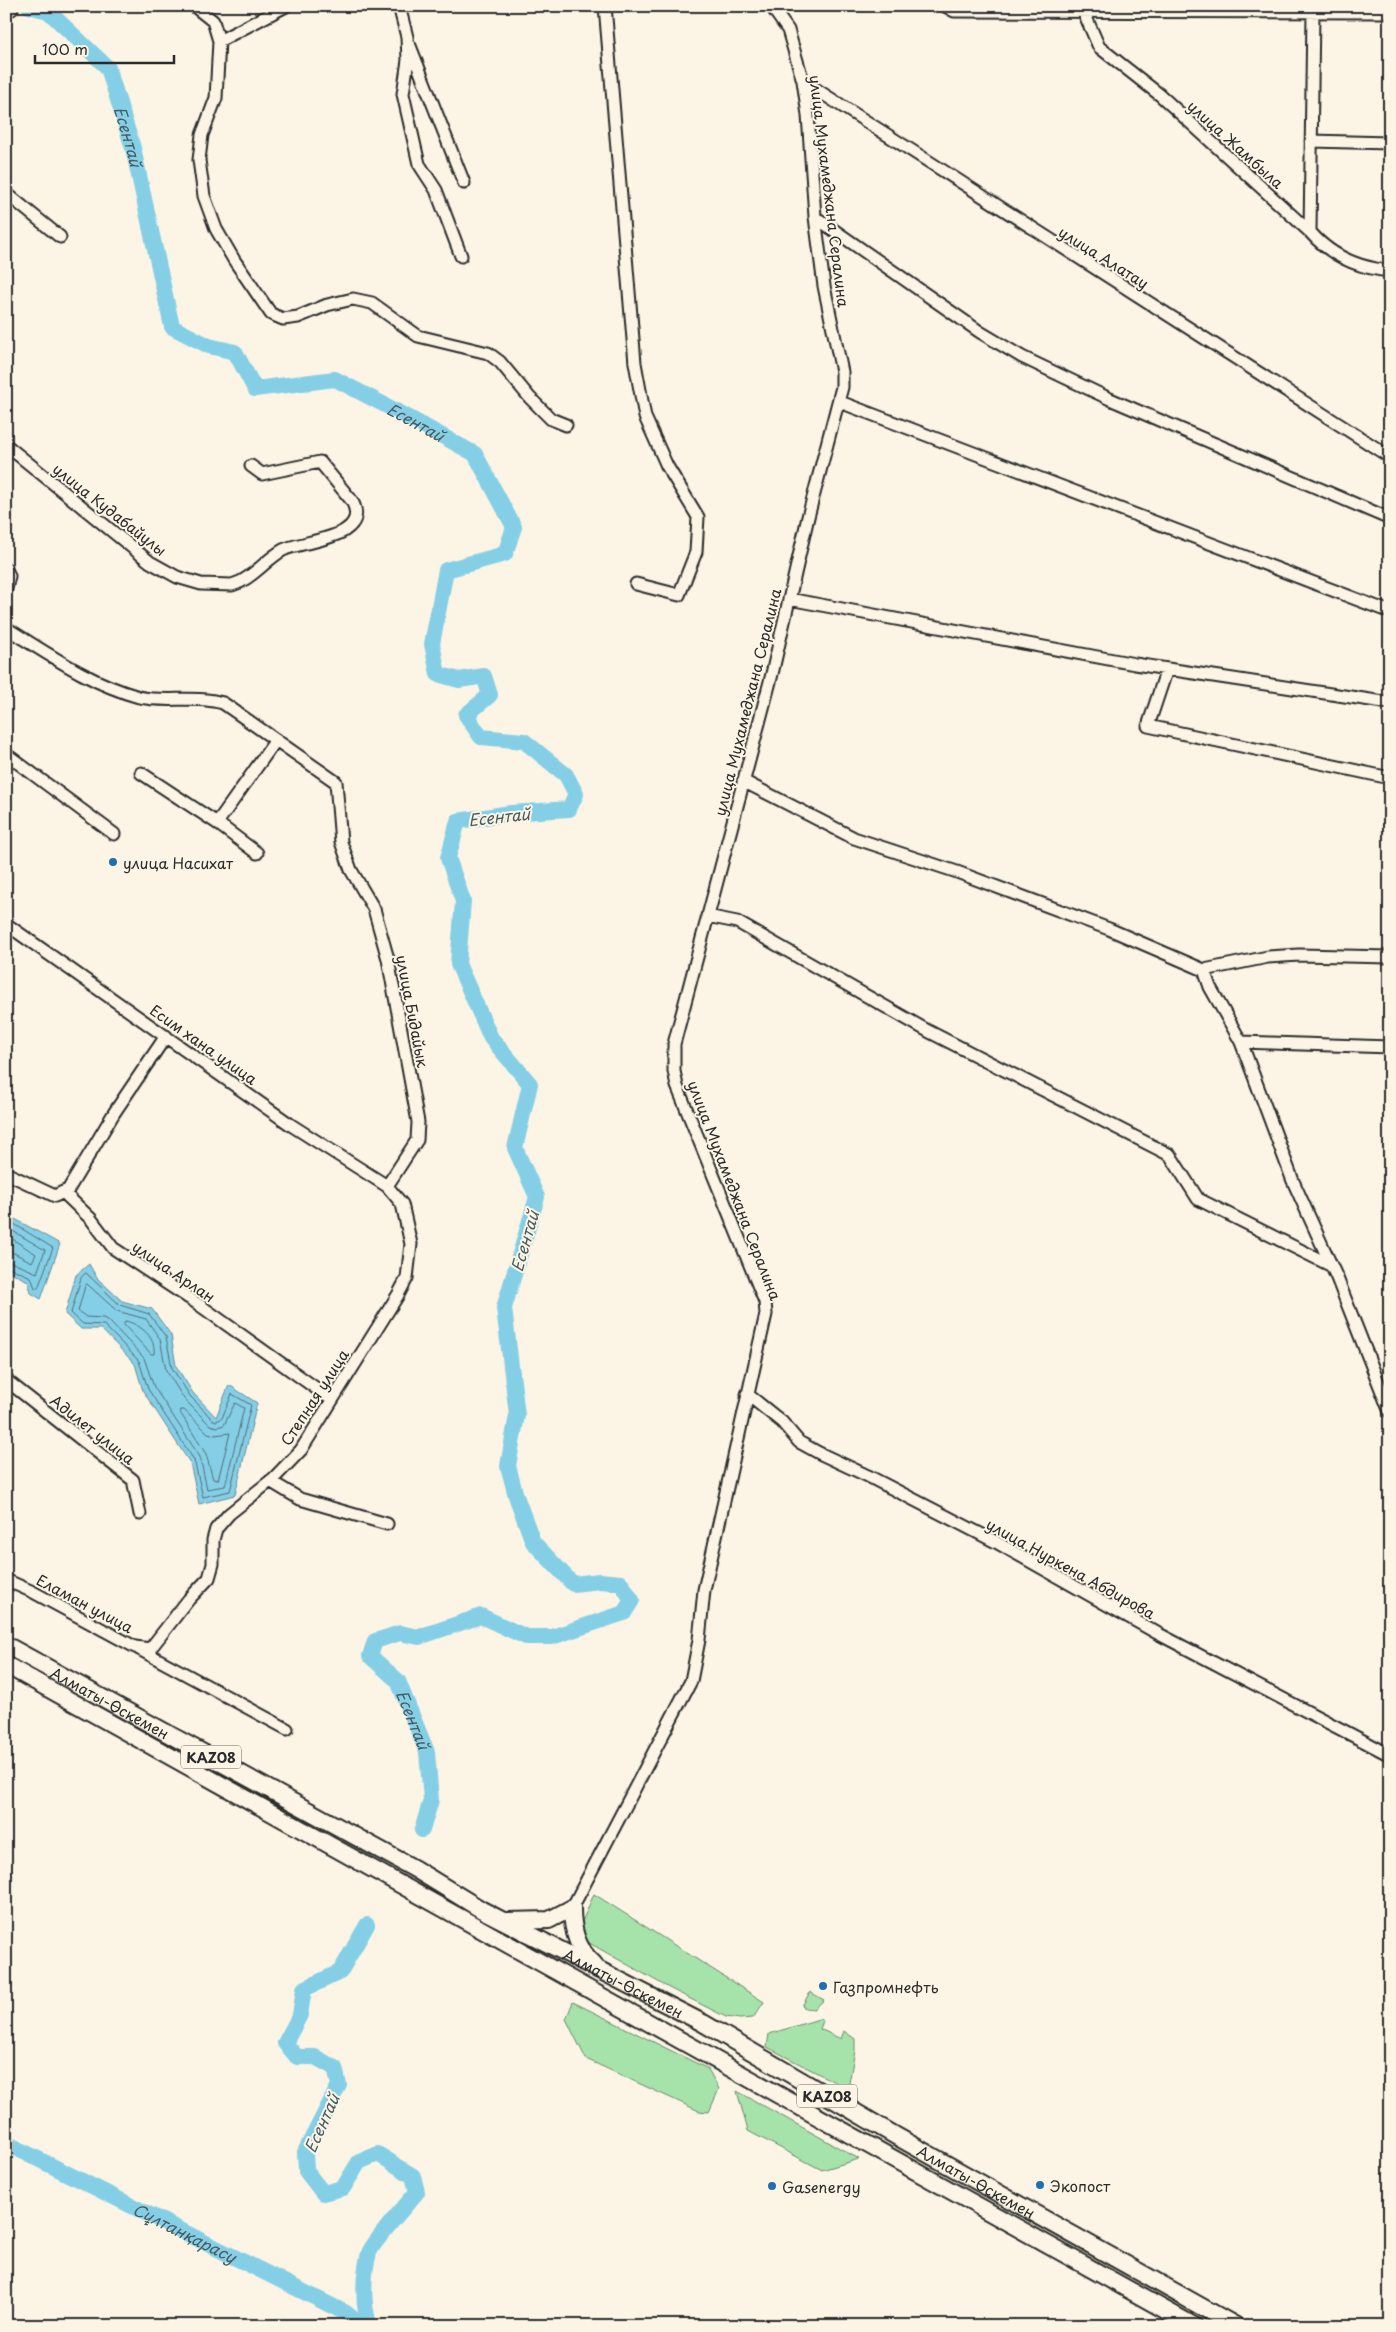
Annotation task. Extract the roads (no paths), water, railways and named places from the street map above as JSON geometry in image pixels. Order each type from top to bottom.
[{"type":"highway","name":"Алматы-Өскемен","points":[[6,1645],[415,1869],[504,1921],[703,2023],[896,2136],[1236,2326]]},
{"type":"highway","name":"Алматы-Өскемен","points":[[6,1665],[1194,2326]]},
{"type":"highway","points":[[504,1921],[549,1920],[572,1908],[572,1921],[576,1941],[591,1961],[603,1972]]},
{"type":"street","points":[[194,6],[214,21],[219,41],[216,98],[202,136],[199,160],[201,185],[216,229],[234,260],[271,314],[283,320],[298,318],[327,305],[353,298],[372,303],[418,336],[488,353],[500,362],[530,398],[551,419],[566,425]]},
{"type":"street","points":[[219,41],[286,6]]},
{"type":"street","points":[[399,6],[407,37],[464,183]]},
{"type":"street","points":[[606,6],[634,363],[649,427],[666,466],[698,517],[696,552],[679,595],[636,584]]},
{"type":"street","name":"улица Мухамеджана Сералина","points":[[572,1908],[691,1681],[699,1640],[704,1590],[766,1314],[765,1302],[677,1086],[674,1071],[674,1044],[743,781],[808,517],[840,402],[842,372],[824,286],[803,81],[788,30],[771,6]]},
{"type":"street","points":[[945,6],[954,11],[1082,9],[1390,12]]},
{"type":"street","name":"улица Жамбыла","points":[[1082,9],[1098,47],[1160,95],[1310,232],[1322,246],[1348,261],[1369,268],[1390,271]]},
{"type":"street","points":[[1310,232],[1313,12]]},
{"type":"street","points":[[407,37],[408,60],[402,94],[419,164],[436,190],[461,256]]},
{"type":"street","name":"улица Алатау","points":[[803,81],[1390,457]]},
{"type":"street","points":[[1311,142],[1390,142]]},
{"type":"street","points":[[6,193],[60,237]]},
{"type":"street","points":[[816,217],[980,332],[1022,357],[1110,399],[1390,519]]},
{"type":"street","points":[[840,402],[1390,612]]},
{"type":"street","name":"улица Кудабайулы","points":[[6,445],[150,562],[176,577],[202,584],[232,584],[250,577],[282,551],[333,536],[353,524],[356,517],[356,508],[352,501],[320,462],[262,474],[250,466]]},
{"type":"street","points":[[6,589],[8,572]]},
{"type":"street","points":[[789,599],[874,617],[1166,669],[1390,703]]},
{"type":"street","points":[[6,628],[90,680],[141,697],[209,699],[223,703],[276,740],[217,823]]},
{"type":"street","points":[[1166,669],[1148,726],[1390,778]]},
{"type":"street","name":"улица Бидайык","points":[[276,740],[336,782],[341,842],[351,870],[374,909],[388,959],[418,1122],[417,1140],[387,1186]]},
{"type":"street","points":[[6,754],[114,834]]},
{"type":"street","points":[[141,773],[217,823],[257,853]]},
{"type":"street","points":[[743,781],[854,838],[957,872],[1082,919],[1204,970],[1268,956],[1390,957]]},
{"type":"street","points":[[707,916],[737,922],[928,1031],[1170,1155],[1198,1199],[1330,1265]]},
{"type":"street","name":"Есим хана улица","points":[[6,924],[291,1124],[387,1186]]},
{"type":"street","points":[[1204,970],[1210,987],[1241,1042],[1292,1181],[1330,1265],[1390,1412]]},
{"type":"street","points":[[6,1173],[55,1196],[68,1190],[114,1113],[166,1036]]},
{"type":"street","points":[[1241,1042],[1390,1047]]},
{"type":"street","name":"Степная улица","points":[[150,1649],[188,1599],[209,1578],[213,1564],[213,1540],[216,1530],[229,1514],[270,1481],[301,1450],[407,1278],[411,1244],[407,1222],[402,1204],[387,1186]]},
{"type":"street","name":"улица Арлан","points":[[62,1192],[91,1218],[114,1248],[198,1304],[331,1399]]},
{"type":"street","name":"Адилет улица","points":[[6,1380],[133,1480],[140,1514]]},
{"type":"street","name":"улица Нуркена Абдирова","points":[[747,1394],[776,1417],[799,1442],[812,1450],[996,1542],[1158,1633],[1390,1755]]},
{"type":"street","points":[[270,1481],[300,1499],[387,1524]]},
{"type":"street","name":"Еламан улица","points":[[6,1580],[34,1592],[135,1647],[150,1649]]},
{"type":"street","points":[[135,1647],[286,1729]]},
{"type":"water","points":[[6,1214],[60,1244],[41,1299],[31,1293],[28,1281],[6,1270]]},
{"type":"water","points":[[89,1264],[97,1278],[122,1301],[152,1309],[171,1335],[176,1366],[193,1393],[216,1417],[229,1385],[257,1403],[235,1495],[199,1504],[190,1463],[143,1391],[135,1364],[101,1329],[81,1329],[65,1314],[76,1275]]},
{"type":"waterway","name":"Есентай","points":[[29,6],[48,11],[108,68],[133,148],[172,327],[209,346],[235,352],[255,389],[335,379],[475,454],[514,527],[505,554],[446,570],[432,644],[438,674],[459,680],[484,676],[490,695],[466,715],[481,737],[524,741],[566,775],[576,794],[569,809],[511,813],[458,821],[448,858],[463,901],[458,964],[491,1038],[530,1084],[515,1148],[537,1197],[504,1308],[517,1415],[508,1466],[516,1496],[533,1542],[573,1584],[600,1581],[621,1583],[632,1600],[624,1613],[552,1637],[526,1637],[481,1616],[419,1637],[400,1633],[375,1641],[370,1656],[398,1681],[427,1752],[431,1800],[422,1830]]},
{"type":"waterway","name":"Есентай","points":[[367,1925],[340,1972],[304,1989],[300,2015],[285,2043],[297,2057],[315,2057],[335,2068],[339,2085],[305,2152],[306,2171],[323,2193],[343,2188],[359,2162],[378,2154],[413,2176],[417,2192],[383,2232],[369,2253],[364,2290],[367,2318],[370,2326]]},
{"type":"waterway","name":"Сұлтанқарасу","points":[[6,2143],[346,2313],[362,2326]]},
{"type":"place","name":"улица Насихат","points":[[113,862]]},
{"type":"place","name":"Газпромнефть","points":[[823,1986]]},
{"type":"place","name":"Экопост","points":[[1040,2185]]},
{"type":"place","name":"Gasenergy","points":[[772,2186]]}]
